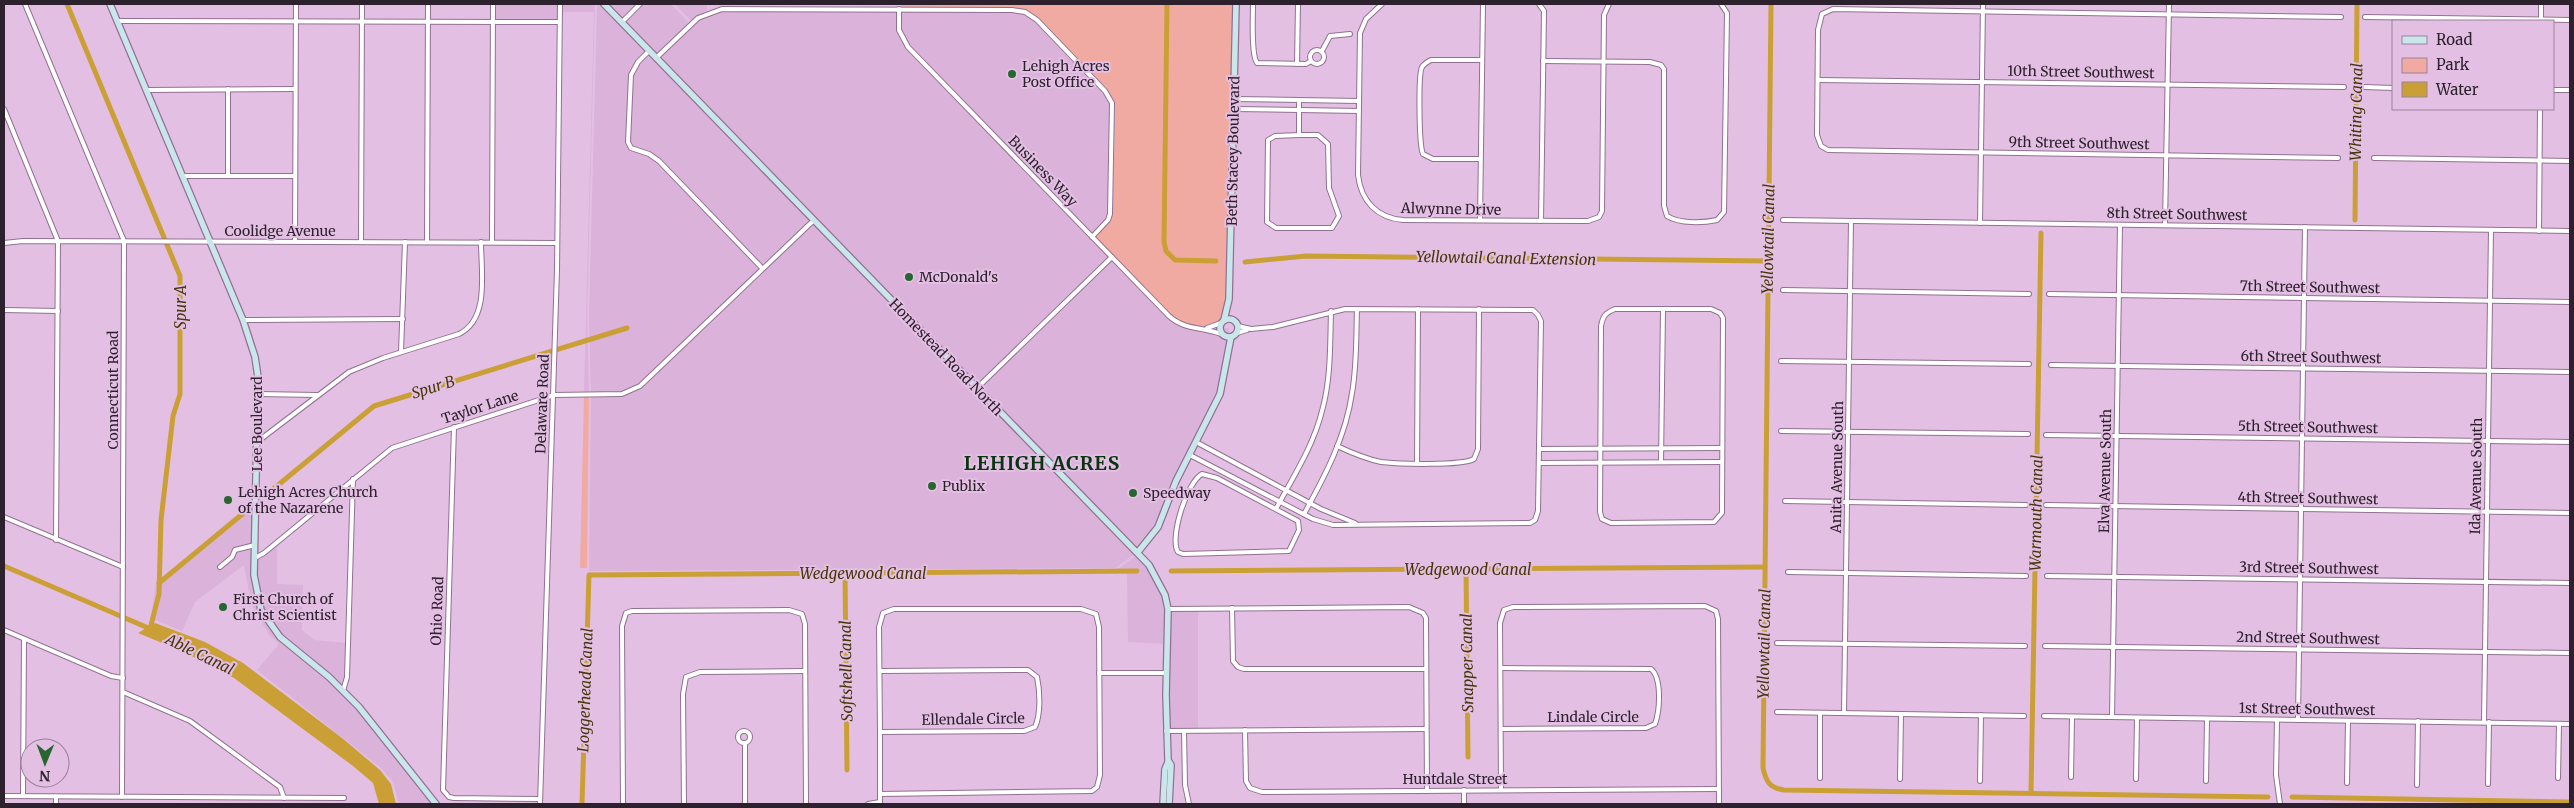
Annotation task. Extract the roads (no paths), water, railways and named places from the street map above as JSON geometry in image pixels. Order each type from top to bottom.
[{"type":"main road","name":"Lee Boulevard","points":[[110,4],[243,320],[255,357],[258,394],[256,592],[267,622],[280,637],[344,691],[374,725],[436,804]]},
{"type":"main road","name":"Homestead Road North","points":[[604,4],[976,388],[1138,552],[1160,583],[1168,609],[1166,731],[1168,762],[1165,769],[1163,804]]},
{"type":"main road","name":"Beth Stacey Boulevard","points":[[1232,320],[1229,299],[1236,4]]},
{"type":"main road","name":"Beth Stacey Boulevard","points":[[1223,322],[1229,299]]},
{"type":"main road","points":[[1138,552],[1158,527],[1220,394],[1226,374],[1231,338],[1237,333],[1238,326],[1232,320],[1223,322],[1219,329],[1228,352]]},
{"type":"main road","points":[[1222,335],[1231,338]]},
{"type":"main road","name":"Homestead Road North","points":[[1168,762],[1171,765],[1169,804]]},
{"type":"main road","points":[[1170,782],[1174,804]]},
{"type":"street","name":"Connecticut Road","points":[[25,4],[124,241],[122,797]]},
{"type":"street","points":[[295,242],[296,4]]},
{"type":"street","points":[[361,242],[362,4]]},
{"type":"street","points":[[426,242],[428,4]]},
{"type":"street","points":[[492,242],[493,4]]},
{"type":"street","name":"Delaware Road","points":[[540,804],[554,395],[558,22],[560,4]]},
{"type":"street","points":[[622,22],[640,4]]},
{"type":"street","points":[[1253,4],[1253,58],[1257,62],[1264,64],[1297,64],[1311,61],[1318,65],[1325,58],[1322,52]]},
{"type":"street","points":[[1297,64],[1298,4]]},
{"type":"street","name":"Alwynne Drive","points":[[1382,4],[1366,19],[1360,33],[1359,183],[1363,195],[1372,208],[1394,220],[1588,221],[1599,217],[1603,196],[1604,62]]},
{"type":"street","points":[[1480,220],[1483,4]]},
{"type":"street","points":[[1540,4],[1544,11],[1542,220]]},
{"type":"street","points":[[1604,62],[1604,15],[1609,4]]},
{"type":"street","points":[[1543,61],[1650,62],[1660,65],[1664,69],[1664,206],[1667,216],[1674,220],[1717,220],[1724,212],[1727,13],[1721,4]]},
{"type":"street","points":[[1980,222],[1983,4]]},
{"type":"street","points":[[2165,225],[2169,4]]},
{"type":"street","points":[[2541,20],[2542,4]]},
{"type":"street","points":[[656,58],[698,18],[722,9],[899,9],[1025,12],[1037,20],[1105,90],[1113,108],[1108,220],[1092,237]]},
{"type":"street","name":"Business Way","points":[[899,9],[899,30],[908,47],[1174,321],[1187,327],[1197,328],[1213,327],[1223,322]]},
{"type":"street","points":[[1818,80],[1818,30],[1822,14],[1833,10],[2341,17]]},
{"type":"street","points":[[2365,17],[2570,20]]},
{"type":"street","points":[[117,21],[558,22]]},
{"type":"street","points":[[1322,52],[1330,36],[1350,34]]},
{"type":"street","points":[[649,51],[638,62],[631,74],[628,142],[631,148],[649,154],[659,161],[762,268]]},
{"type":"street","points":[[1311,61],[1310,57],[1313,51],[1322,52]]},
{"type":"street","points":[[1480,159],[1433,159],[1423,154],[1420,138],[1420,74],[1426,62],[1431,60],[1482,60]]},
{"type":"street","name":"10th Street Southwest","points":[[1818,80],[2344,87]]},
{"type":"street","name":"9th Street Southwest","points":[[1818,80],[1817,135],[1821,146],[1828,150],[2338,158]]},
{"type":"street","points":[[2365,87],[2392,88]]},
{"type":"street","points":[[228,89],[228,176]]},
{"type":"street","points":[[146,90],[295,89]]},
{"type":"street","points":[[2554,90],[2570,90]]},
{"type":"street","points":[[1234,99],[1359,101]]},
{"type":"street","points":[[1299,100],[1299,135]]},
{"type":"street","points":[[4,109],[6,119],[58,241],[56,540]]},
{"type":"street","points":[[1234,109],[1359,111]]},
{"type":"street","points":[[2539,231],[2540,110]]},
{"type":"street","points":[[1299,135],[1318,135],[1328,144],[1329,188],[1339,216],[1332,228],[1276,228],[1267,222],[1268,140],[1275,136],[1299,135]]},
{"type":"street","points":[[2374,158],[2570,161]]},
{"type":"street","points":[[183,176],[295,176]]},
{"type":"street","name":"Taylor Lane","points":[[255,558],[392,448],[554,395],[622,394],[640,386],[814,220]]},
{"type":"street","name":"8th Street Southwest","points":[[1783,220],[2570,231]]},
{"type":"street","name":"Anita Avenue South","points":[[1844,713],[1851,221]]},
{"type":"street","name":"Elva Avenue South","points":[[2112,717],[2120,225]]},
{"type":"street","points":[[2298,720],[2305,227]]},
{"type":"street","name":"Ida Avenue South","points":[[2488,784],[2485,652],[2491,230]]},
{"type":"street","name":"Coolidge Avenue","points":[[4,243],[177,241],[557,243]]},
{"type":"street","points":[[401,352],[405,242]]},
{"type":"street","points":[[258,442],[349,372],[401,352],[459,334],[473,323],[480,302],[481,242]]},
{"type":"street","points":[[976,388],[1112,257]]},
{"type":"street","points":[[1783,290],[2029,294]]},
{"type":"street","name":"7th Street Southwest","points":[[2049,294],[2570,302]]},
{"type":"street","points":[[1304,514],[1337,446],[1352,394],[1357,309]]},
{"type":"street","points":[[1190,455],[1304,514],[1333,525],[1530,523],[1534,520],[1538,511],[1540,321],[1538,315],[1528,309],[1357,309],[1331,312],[1284,325],[1251,329],[1237,333]]},
{"type":"street","points":[[1416,463],[1418,309]]},
{"type":"street","points":[[1337,446],[1381,462],[1469,462],[1477,454],[1479,309]]},
{"type":"street","points":[[1615,309],[1663,310],[1711,309],[1720,313],[1723,318],[1722,512],[1719,519],[1714,522],[1611,523],[1602,519],[1600,512],[1602,317],[1606,312],[1615,309]]},
{"type":"street","points":[[4,310],[58,311]]},
{"type":"street","points":[[1661,462],[1663,310]]},
{"type":"street","points":[[1276,510],[1312,441],[1324,405],[1329,370],[1331,312]]},
{"type":"street","points":[[243,320],[402,319]]},
{"type":"street","points":[[1238,326],[1251,329]]},
{"type":"street","name":"Business Way","points":[[1197,328],[1222,335]]},
{"type":"street","points":[[1781,360],[2029,364]]},
{"type":"street","name":"6th Street Southwest","points":[[2051,365],[2570,372]]},
{"type":"street","points":[[258,394],[317,395]]},
{"type":"street","name":"Ohio Road","points":[[454,427],[442,787],[445,794],[454,798],[540,799]]},
{"type":"street","points":[[1781,431],[2028,434]]},
{"type":"street","name":"5th Street Southwest","points":[[2046,435],[2570,442]]},
{"type":"street","points":[[1196,442],[1286,490],[1357,524]]},
{"type":"street","points":[[1539,449],[1722,448]]},
{"type":"street","points":[[1539,463],[1722,462]]},
{"type":"street","points":[[1217,478],[1220,470]]},
{"type":"street","points":[[1202,474],[1217,478],[1299,524],[1299,530],[1288,552],[1179,553],[1175,545],[1177,531],[1191,483],[1202,474]]},
{"type":"street","points":[[344,691],[348,678],[353,479]]},
{"type":"street","points":[[1785,502],[2026,505]]},
{"type":"street","name":"4th Street Southwest","points":[[2046,505],[2570,513]]},
{"type":"street","points":[[4,517],[123,567]]},
{"type":"street","points":[[220,567],[232,557],[235,550],[255,545]]},
{"type":"street","points":[[1788,572],[2026,576]]},
{"type":"street","name":"3rd Street Southwest","points":[[2046,576],[2570,583]]},
{"type":"street","points":[[1501,790],[1500,623],[1504,610],[1513,607],[1704,606],[1716,611],[1718,619],[1719,804]]},
{"type":"street","points":[[1168,609],[1409,607],[1424,613],[1426,618],[1427,790]]},
{"type":"street","points":[[1232,608],[1233,661],[1238,667],[1244,669],[1426,669]]},
{"type":"street","points":[[868,804],[880,803],[879,627],[883,614],[894,610],[1082,609],[1096,614],[1099,627],[1099,780],[1092,791],[880,794]]},
{"type":"street","points":[[623,804],[622,626],[626,613],[632,611],[788,610],[802,614],[805,624],[806,804]]},
{"type":"street","points":[[4,630],[111,676],[123,678]]},
{"type":"street","points":[[23,796],[24,639]]},
{"type":"street","points":[[1777,642],[2025,646]]},
{"type":"street","name":"2nd Street Southwest","points":[[2045,646],[2570,653]]},
{"type":"street","name":"Lindale Circle","points":[[1500,668],[1651,669],[1658,678],[1658,713],[1655,724],[1646,728],[1501,729]]},
{"type":"street","name":"Ellendale Circle","points":[[880,671],[1028,670],[1036,677],[1038,706],[1038,721],[1035,727],[1030,730],[880,732]]},
{"type":"street","points":[[684,804],[683,694],[686,677],[700,672],[806,671]]},
{"type":"street","points":[[1099,673],[1167,673]]},
{"type":"street","points":[[123,692],[190,721],[280,787],[284,798]]},
{"type":"street","points":[[1777,712],[2024,716]]},
{"type":"street","points":[[1820,713],[1820,778]]},
{"type":"street","points":[[1900,779],[1901,714]]},
{"type":"street","points":[[1980,781],[1981,715]]},
{"type":"street","name":"1st Street Southwest","points":[[2044,716],[2570,724]]},
{"type":"street","points":[[2071,777],[2072,717]]},
{"type":"street","points":[[2136,779],[2137,718]]},
{"type":"street","points":[[2206,781],[2207,719]]},
{"type":"street","points":[[2277,720],[2276,775],[2280,804]]},
{"type":"street","points":[[2347,783],[2348,721]]},
{"type":"street","points":[[2418,722],[2418,785]]},
{"type":"street","points":[[2558,778],[2559,724]]},
{"type":"street","name":"Huntdale Street","points":[[1246,730],[1246,781],[1250,788],[1257,791],[1719,789]]},
{"type":"street","points":[[1166,731],[1426,730]]},
{"type":"street","points":[[1184,731],[1185,786],[1189,804]]},
{"type":"street","points":[[745,744],[745,804]]},
{"type":"street","points":[[1464,790],[1464,804]]},
{"type":"street","points":[[4,796],[344,798]]},
{"type":"street","points":[[56,796],[56,804]]},
{"type":"street","points":[[158,797],[158,804]]},
{"type":"water","points":[[155,623],[205,642],[243,663],[342,738],[380,770],[391,784],[396,804],[379,804],[373,783],[353,766],[234,678],[184,652],[138,633]]},
{"type":"waterway","name":"Spur A","points":[[67,4],[180,276],[180,394],[173,416],[161,520],[159,594],[150,629]]},
{"type":"waterway","name":"Yellowtail Canal Extension","points":[[1167,4],[1164,242],[1166,251],[1175,260],[1216,261]]},
{"type":"waterway","name":"Yellowtail Canal","points":[[1771,4],[1763,768],[1765,777],[1772,786],[1784,790],[2268,797]]},
{"type":"waterway","name":"Whiting Canal","points":[[2355,220],[2357,4]]},
{"type":"waterway","name":"Warmouth Canal","points":[[2031,793],[2041,233]]},
{"type":"waterway","name":"Yellowtail Canal Extension","points":[[1245,262],[1306,256],[1768,261]]},
{"type":"waterway","name":"Spur B","points":[[266,495],[374,406],[627,328]]},
{"type":"waterway","name":"Spur B","points":[[159,583],[246,511]]},
{"type":"waterway","name":"Able Canal","points":[[4,566],[153,630]]},
{"type":"waterway","name":"Wedgewood Canal","points":[[1171,571],[1765,567]]},
{"type":"waterway","name":"Snapper Canal","points":[[1466,569],[1468,757]]},
{"type":"waterway","name":"Wedgewood Canal","points":[[582,804],[589,575],[1137,571]]},
{"type":"waterway","name":"Softshell Canal","points":[[845,572],[847,770]]},
{"type":"waterway","name":"Yellowtail Canal","points":[[2292,797],[2570,802]]},
{"type":"place","name":"Lehigh Acres Post Office","points":[[1012,74]]},
{"type":"place","name":"McDonald's","points":[[909,277]]},
{"type":"place","name":"Publix","points":[[932,486]]},
{"type":"place","name":"Speedway","points":[[1133,493]]},
{"type":"place","name":"Lehigh Acres Church of the Nazarene","points":[[228,500]]},
{"type":"place","name":"First Church of Christ Scientist","points":[[223,607]]},
{"type":"district","name":"LEHIGH ACRES","points":[[1042,463]]},
{"type":"water label","name":"Loggerhead Canal","points":[[585,690]]}]
